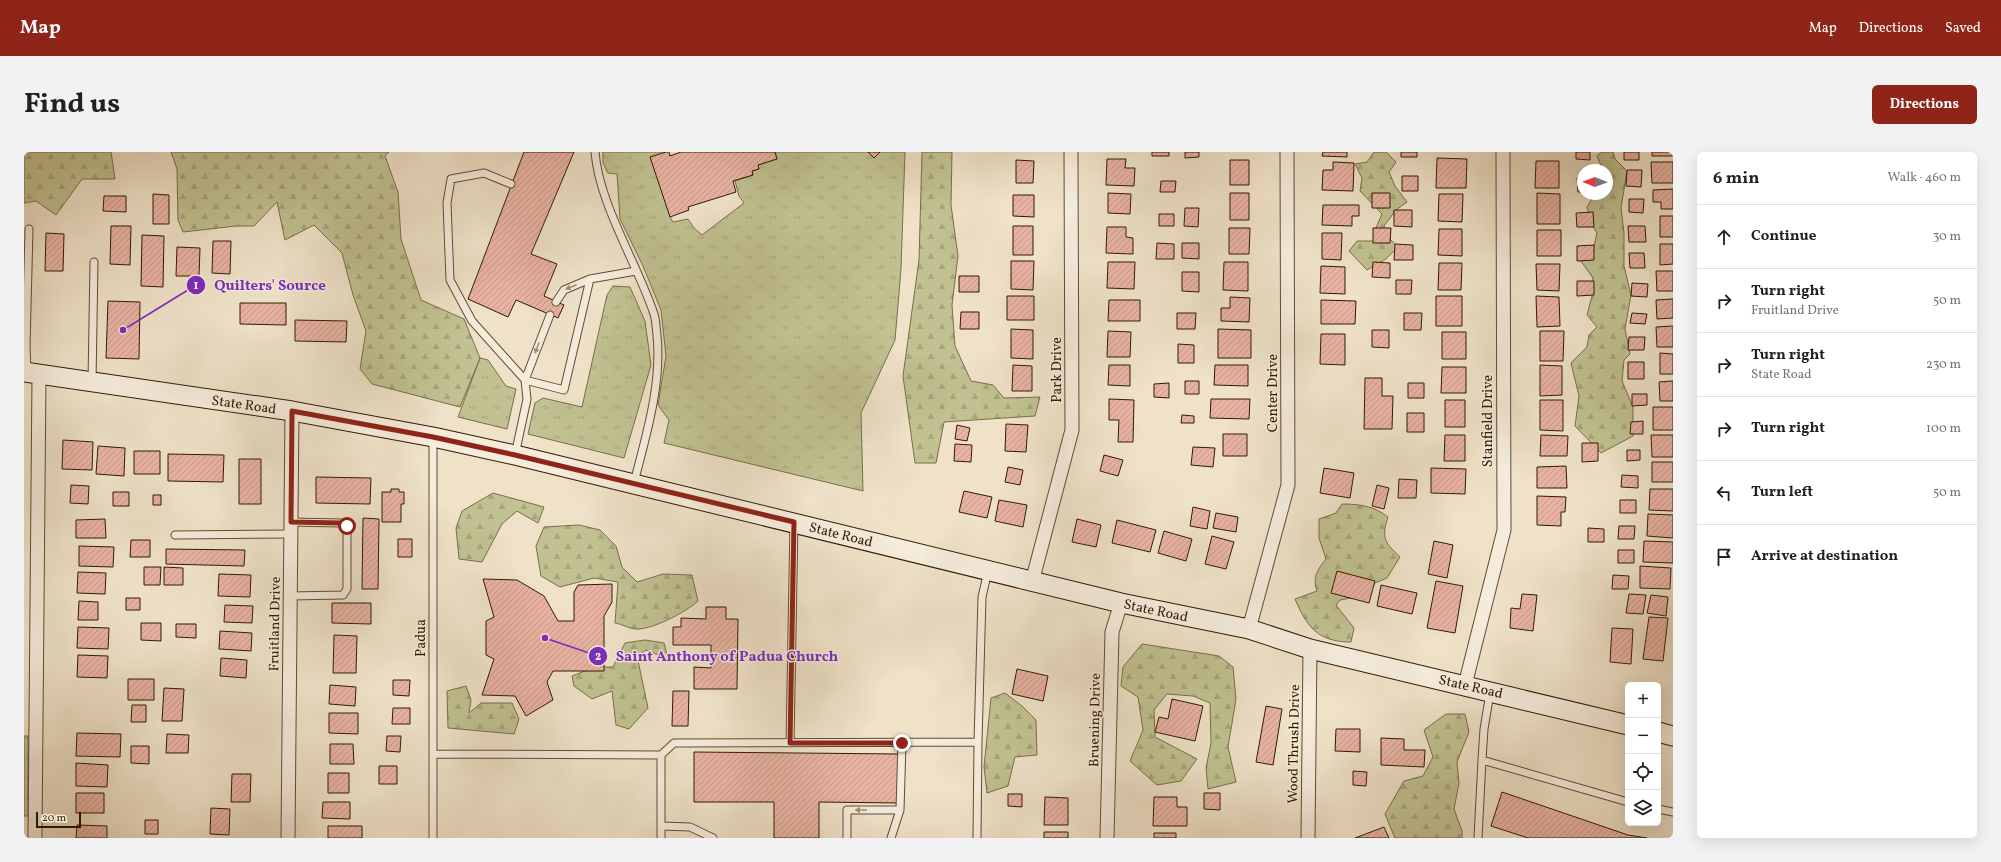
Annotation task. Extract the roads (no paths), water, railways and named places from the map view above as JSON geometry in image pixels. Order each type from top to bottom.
[{"type":"main road","name":"State Road","points":[[30,373],[292,411],[433,437],[515,455],[794,522],[1032,582],[1121,603],[1249,629],[1310,649],[1491,691],[1625,724]]},
{"type":"main road","points":[[1661,733],[1673,736]]},
{"type":"street","name":"Park Drive","points":[[1032,582],[1072,430],[1071,152]]},
{"type":"street","name":"Center Drive","points":[[1249,629],[1288,485],[1287,152]]},
{"type":"street","name":"Stanfield Drive","points":[[1465,685],[1504,530],[1503,152]]},
{"type":"street","points":[[30,373],[36,838]]},
{"type":"street","name":"Fruitland Drive","points":[[288,838],[292,411]]},
{"type":"street","name":"Bruening Drive","points":[[1107,838],[1112,632],[1121,603]]},
{"type":"street","name":"Wood Thrush Drive","points":[[1308,838],[1310,649]]},
{"type":"lane","points":[[595,152],[596,167],[654,315],[659,354],[655,396],[634,484]]},
{"type":"lane","points":[[511,184],[484,173],[451,179],[447,202],[450,280],[472,321],[525,380],[564,390],[590,279]]},
{"type":"lane","points":[[29,229],[26,346],[30,373]]},
{"type":"lane","points":[[92,382],[94,262]]},
{"type":"lane","points":[[556,302],[564,290],[590,279],[636,271]]},
{"type":"lane","points":[[515,455],[527,399],[525,380],[550,315]]},
{"type":"lane","name":"Padua","points":[[433,437],[433,838]]},
{"type":"lane","points":[[790,743],[794,522]]},
{"type":"lane","points":[[175,535],[291,528],[341,523],[347,526],[347,589],[343,594],[290,596]]},
{"type":"lane","points":[[977,838],[982,597],[988,571]]},
{"type":"lane","points":[[1478,838],[1484,729],[1491,691]]},
{"type":"lane","points":[[433,754],[661,755],[674,743],[978,742]]},
{"type":"lane","points":[[891,838],[900,810],[902,743]]},
{"type":"lane","points":[[661,755],[661,838]]},
{"type":"lane","points":[[1482,760],[1625,801]]},
{"type":"lane","points":[[847,838],[847,810],[900,810]]},
{"type":"lane","points":[[1661,810],[1673,812]]},
{"type":"lane","points":[[661,826],[690,827],[713,838]]},
{"type":"place","name":"Quilters' Source","points":[[123,330]]},
{"type":"place","name":"Saint Anthony of Padua Church","points":[[545,638]]}]
